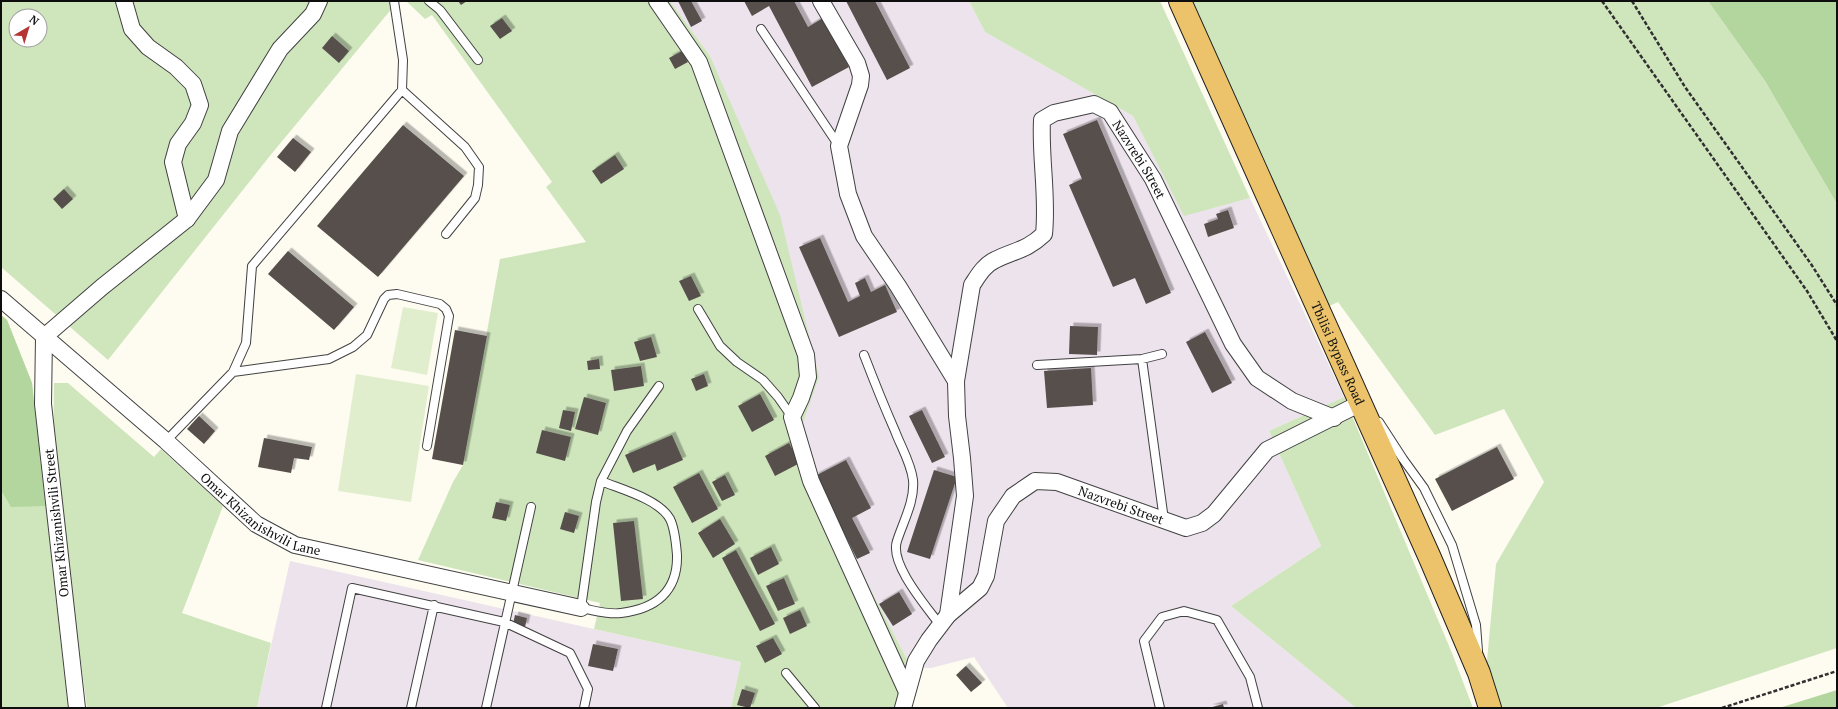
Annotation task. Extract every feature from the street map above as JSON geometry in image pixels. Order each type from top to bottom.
[{"type":"highway","name":"Tbilisi Bypass Road","points":[[1180,1],[1430,558],[1479,673],[1490,708]]},
{"type":"street","points":[[124,1],[132,29],[148,47],[176,66],[193,84],[200,105],[193,123],[178,144],[173,162],[187,219]]},
{"type":"street","points":[[44,337],[102,287],[187,219],[216,180],[230,131],[280,49],[313,14],[319,1]]},
{"type":"street","points":[[658,1],[699,62],[806,355],[808,377],[801,398],[792,417],[811,481],[907,692]]},
{"type":"street","name":"Nazvrebi Street","points":[[821,1],[857,63],[861,76],[860,85],[839,146],[848,194],[864,236],[898,286],[956,381]]},
{"type":"street","name":"Nazvrebi Street","points":[[944,620],[965,496],[957,416],[956,381],[972,285],[980,272],[994,260],[1024,249],[1044,234],[1046,217],[1041,135],[1042,120],[1054,112],[1094,104],[1110,112],[1153,179],[1233,344],[1257,378],[1292,400],[1334,418]]},
{"type":"street","name":"Omar Khizanishvili Lane","points":[[1,299],[166,442],[256,524],[295,545],[511,594],[581,608]]},
{"type":"street","name":"Omar Khizanishvili Street","points":[[44,337],[43,404],[77,708]]},
{"type":"street","name":"Nazvrebi Street","points":[[903,708],[916,661],[944,620],[980,588],[986,576],[996,521],[1014,496],[1035,481],[1057,482],[1186,528],[1202,524],[1214,514],[1267,450],[1334,418],[1361,403]]},
{"type":"lane","points":[[166,442],[233,372],[246,343],[252,266],[402,90],[403,60],[394,1]]},
{"type":"lane","points":[[429,1],[440,10],[478,60]]},
{"type":"lane","points":[[761,29],[839,146]]},
{"type":"lane","points":[[402,90],[466,146],[479,167],[478,185],[475,198],[446,234]]},
{"type":"lane","points":[[233,372],[329,359],[353,347],[368,335],[384,299],[388,295],[397,294],[440,304],[446,309],[449,316],[427,446]]},
{"type":"lane","points":[[698,309],[720,346],[737,362],[763,380],[778,397],[792,417]]},
{"type":"lane","points":[[1037,365],[1142,359],[1162,354]]},
{"type":"lane","points":[[864,355],[908,461],[913,480],[904,524],[896,543],[898,563],[909,583],[944,620]]},
{"type":"lane","points":[[1142,359],[1164,521]]},
{"type":"lane","points":[[1345,367],[1402,459],[1424,488],[1452,545],[1476,626],[1479,673]]},
{"type":"lane","points":[[601,481],[643,498],[658,507],[670,519],[676,540],[677,562],[674,581],[664,597],[642,608],[619,614],[581,608],[596,502],[601,481],[627,431],[659,386]]},
{"type":"lane","points":[[486,708],[504,622],[531,507]]},
{"type":"lane","points":[[326,708],[352,588],[434,605],[504,622],[570,653],[588,689],[584,708]]},
{"type":"lane","points":[[411,708],[434,605]]},
{"type":"lane","points":[[1160,708],[1144,641],[1162,617],[1184,611],[1217,620],[1250,677],[1258,708]]},
{"type":"lane","points":[[786,673],[815,708]]},
{"type":"path","points":[[1602,1],[1807,291],[1837,341]]},
{"type":"path","points":[[1632,1],[1686,87],[1811,264],[1837,305]]},
{"type":"path","points":[[1722,708],[1837,671]]},
{"type":"shaded area","points":[[670,1],[969,1],[985,32],[1133,116],[1184,215],[1250,198],[1344,397],[1269,431],[1321,546],[1231,606],[1356,708],[1008,708],[974,657],[931,668],[911,667],[810,473],[710,56]]},
{"type":"shaded area","points":[[290,561],[741,662],[731,708],[257,708]]},
{"type":"green space","points":[[1,1],[398,1],[269,157],[108,360],[1,267]]},
{"type":"green space","points":[[406,1],[670,1],[710,56],[780,215],[819,377],[800,431],[810,473],[911,667],[898,708],[731,708],[741,662],[594,629],[600,603],[418,560],[453,482],[463,465],[500,259],[586,242],[546,187],[552,182],[432,15],[425,19]]},
{"type":"green space","points":[[969,1],[1160,1],[1250,198],[1184,216],[1133,116],[985,32]]},
{"type":"green space","points":[[1193,1],[1708,1],[1765,81],[1837,204],[1837,648],[1656,708],[1501,708],[1486,671],[1496,564],[1544,482],[1504,409],[1435,435],[1338,302],[1327,307]]},
{"type":"green space","points":[[1708,1],[1837,1],[1837,204],[1765,81]]},
{"type":"green space","points":[[403,307],[438,313],[427,375],[391,368]]},
{"type":"green space","points":[[1,315],[7,320],[32,383],[68,708],[1,708]]},
{"type":"green space","points":[[1,315],[7,320],[32,383],[45,506],[11,507],[1,490]]},
{"type":"green space","points":[[356,374],[429,386],[411,502],[338,491]]},
{"type":"green space","points":[[54,383],[68,383],[154,457],[161,449],[223,506],[182,613],[271,643],[257,708],[87,708],[53,457]]},
{"type":"green space","points":[[1344,397],[1452,653],[1473,708],[1356,708],[1231,606],[1321,546],[1269,431]]},
{"type":"green space","points":[[1837,690],[1837,708],[1779,708]]},
{"type":"building","points":[[458,1],[467,1],[461,5]]},
{"type":"building","points":[[678,1],[691,1],[702,21],[691,27]]},
{"type":"building","points":[[744,1],[794,1],[808,27],[823,18],[849,67],[812,87],[769,6],[752,16]]},
{"type":"building","points":[[846,1],[875,1],[910,68],[887,80]]},
{"type":"building","points":[[502,18],[512,31],[500,39],[490,26]]},
{"type":"building","points":[[332,36],[349,51],[339,63],[322,48]]},
{"type":"building","points":[[682,51],[688,62],[675,69],[669,58]]},
{"type":"building","points":[[1097,120],[1171,293],[1146,304],[1135,278],[1113,287],[1069,185],[1082,179],[1063,134]]},
{"type":"building","points":[[403,125],[464,176],[378,277],[317,226]]},
{"type":"building","points":[[293,138],[311,152],[295,172],[277,157]]},
{"type":"building","points":[[615,155],[624,169],[601,184],[592,171]]},
{"type":"building","points":[[64,189],[73,199],[62,209],[53,199]]},
{"type":"building","points":[[1228,210],[1234,228],[1208,237],[1204,224],[1218,219],[1216,214]]},
{"type":"building","points":[[820,238],[848,302],[860,296],[855,283],[865,278],[871,292],[885,285],[897,312],[839,337],[799,247]]},
{"type":"building","points":[[288,251],[354,307],[334,330],[268,274]]},
{"type":"building","points":[[691,276],[701,296],[689,301],[679,281]]},
{"type":"building","points":[[1070,326],[1098,327],[1097,355],[1069,354]]},
{"type":"building","points":[[455,330],[487,336],[463,465],[432,459]]},
{"type":"building","points":[[1205,332],[1232,383],[1212,393],[1186,342]]},
{"type":"building","points":[[651,337],[657,357],[640,361],[634,342]]},
{"type":"building","points":[[599,359],[600,369],[588,370],[587,361]]},
{"type":"building","points":[[641,366],[644,386],[614,391],[611,370]]},
{"type":"building","points":[[1091,368],[1093,405],[1047,408],[1044,371]]},
{"type":"building","points":[[704,374],[708,386],[696,391],[691,379]]},
{"type":"building","points":[[760,394],[774,420],[752,432],[738,406]]},
{"type":"building","points":[[584,397],[606,403],[598,435],[575,429]]},
{"type":"building","points":[[563,410],[575,412],[571,431],[559,428]]},
{"type":"building","points":[[922,410],[945,457],[932,463],[909,416]]},
{"type":"building","points":[[199,416],[215,431],[204,444],[187,429]]},
{"type":"building","points":[[542,430],[571,437],[565,461],[536,453]]},
{"type":"building","points":[[672,435],[683,460],[657,471],[655,464],[633,473],[625,455]]},
{"type":"building","points":[[264,438],[312,447],[309,460],[294,458],[291,473],[258,467]]},
{"type":"building","points":[[789,443],[800,463],[775,476],[765,456]]},
{"type":"building","points":[[1497,447],[1514,479],[1452,511],[1435,479]]},
{"type":"building","points":[[846,460],[871,508],[852,518],[870,553],[857,559],[815,476]]},
{"type":"building","points":[[934,470],[957,477],[930,559],[907,552]]},
{"type":"building","points":[[699,473],[718,509],[692,523],[673,487]]},
{"type":"building","points":[[725,475],[735,495],[722,501],[712,482]]},
{"type":"building","points":[[496,502],[510,505],[506,521],[492,518]]},
{"type":"building","points":[[565,512],[579,516],[574,533],[560,529]]},
{"type":"building","points":[[720,519],[735,544],[713,558],[698,533]]},
{"type":"building","points":[[634,521],[643,599],[621,601],[613,523]]},
{"type":"building","points":[[771,547],[779,564],[758,575],[750,558]]},
{"type":"building","points":[[736,550],[775,624],[760,631],[722,558]]},
{"type":"building","points":[[784,578],[795,604],[778,611],[766,586]]},
{"type":"building","points":[[899,592],[912,614],[893,626],[879,604]]},
{"type":"building","points":[[800,610],[807,626],[790,634],[783,618]]},
{"type":"building","points":[[515,615],[527,618],[525,627],[513,624]]},
{"type":"building","points":[[773,638],[782,654],[765,663],[756,646]]},
{"type":"building","points":[[593,644],[618,649],[613,671],[588,666]]},
{"type":"building","points":[[966,666],[982,683],[971,692],[956,675]]},
{"type":"building","points":[[742,689],[755,693],[750,708],[737,705]]},
{"type":"building","points":[[1223,704],[1224,708],[1209,708]]}]
